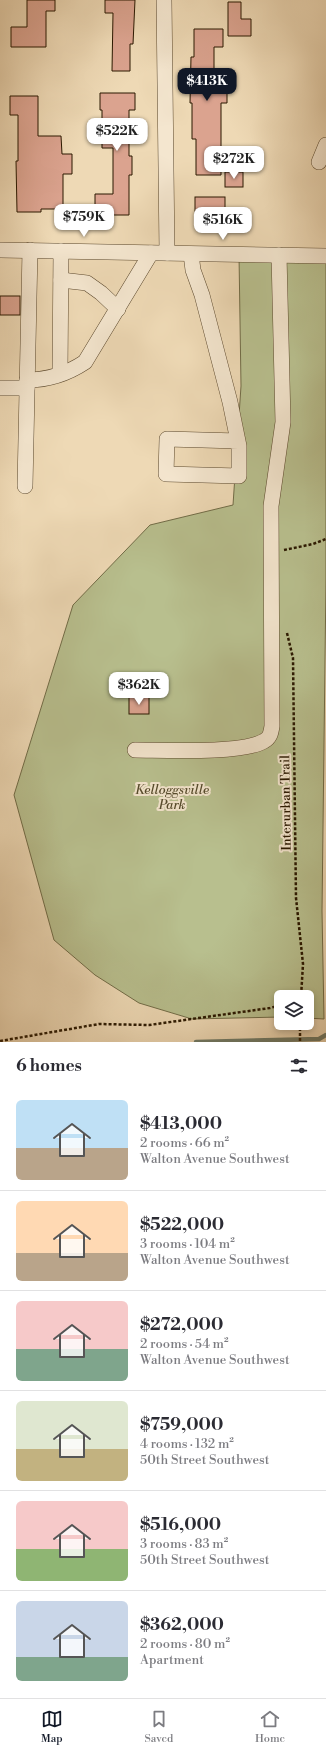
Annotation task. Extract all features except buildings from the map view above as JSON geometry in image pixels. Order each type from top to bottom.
[{"type":"street","points":[[164,0],[167,253]]},
{"type":"street","points":[[319,162],[326,145]]},
{"type":"street","points":[[0,250],[326,256]]},
{"type":"street","points":[[25,486],[30,250]]},
{"type":"street","points":[[60,374],[61,251]]},
{"type":"street","points":[[0,388],[44,380],[72,371],[85,362],[151,253]]},
{"type":"street","points":[[190,254],[193,270],[202,295],[230,402],[238,441],[240,476],[166,474],[167,439],[238,441]]},
{"type":"street","points":[[135,750],[246,748],[264,742],[270,736],[272,726],[273,615],[271,506],[283,422],[279,256]]},
{"type":"street","points":[[61,280],[87,283],[101,293],[118,309]]},
{"type":"path","points":[[271,551],[313,544],[326,539]]},
{"type":"path","name":"Interurban Trail","points":[[273,615],[282,621],[288,636],[293,658],[296,898],[303,964],[301,990]]},
{"type":"path","points":[[0,1041],[99,1024],[150,1024],[274,1007]]},
{"type":"path","points":[[300,1030],[300,1042]]},
{"type":"green space","name":"Kelloggsville Park","points":[[239,255],[326,256],[326,578],[322,911],[324,1019],[314,1018],[314,990],[274,990],[274,1017],[192,1019],[139,1003],[95,975],[54,940],[14,795],[73,605],[150,525],[233,505],[241,386]]},
{"type":"waterway","points":[[196,1042],[319,1039],[326,1035]]}]
